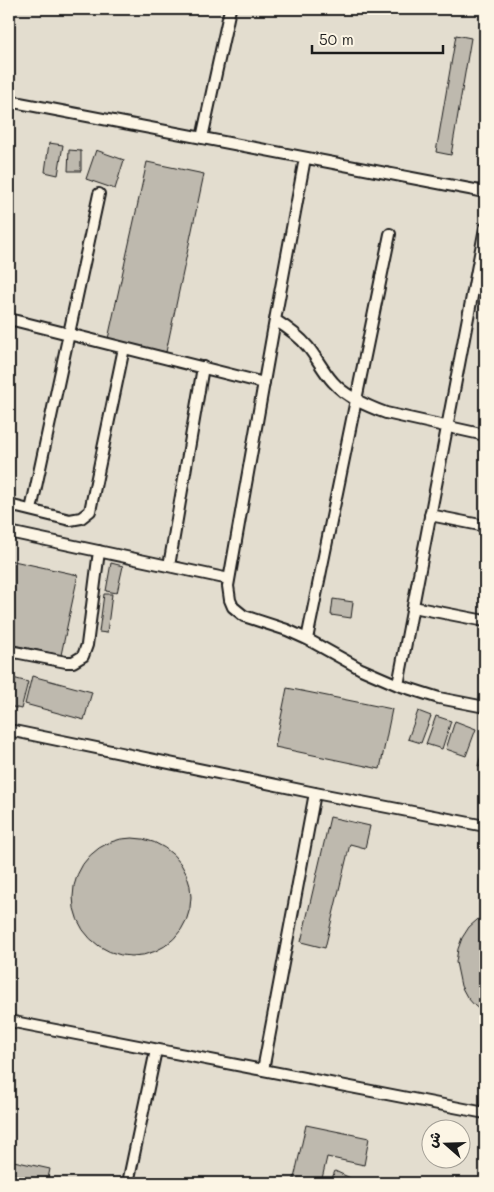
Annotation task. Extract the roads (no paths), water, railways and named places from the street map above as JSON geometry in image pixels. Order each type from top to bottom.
[{"type":"lane","points":[[202,138],[230,9]]},
{"type":"lane","points":[[9,102],[485,192]]},
{"type":"lane","points":[[305,158],[229,579],[230,600],[238,612],[251,619],[307,639],[361,669],[398,685],[439,698],[485,707]]},
{"type":"lane","points":[[31,510],[99,194]]},
{"type":"lane","points":[[398,685],[485,228]]},
{"type":"lane","points":[[307,639],[390,234]]},
{"type":"lane","points":[[9,319],[264,383]]},
{"type":"lane","points":[[275,320],[299,337],[333,382],[356,399],[386,413],[485,435]]},
{"type":"lane","points":[[9,505],[76,520],[90,511],[124,348]]},
{"type":"lane","points":[[169,566],[202,368]]},
{"type":"lane","points":[[430,515],[485,526]]},
{"type":"lane","points":[[9,532],[229,579]]},
{"type":"lane","points":[[9,651],[66,662],[72,662],[83,656],[87,645],[99,551]]},
{"type":"lane","points":[[412,607],[485,621]]},
{"type":"lane","points":[[9,730],[485,826]]},
{"type":"lane","points":[[263,1070],[315,793]]},
{"type":"lane","points":[[9,1021],[485,1113]]},
{"type":"lane","points":[[128,1183],[156,1050]]}]
